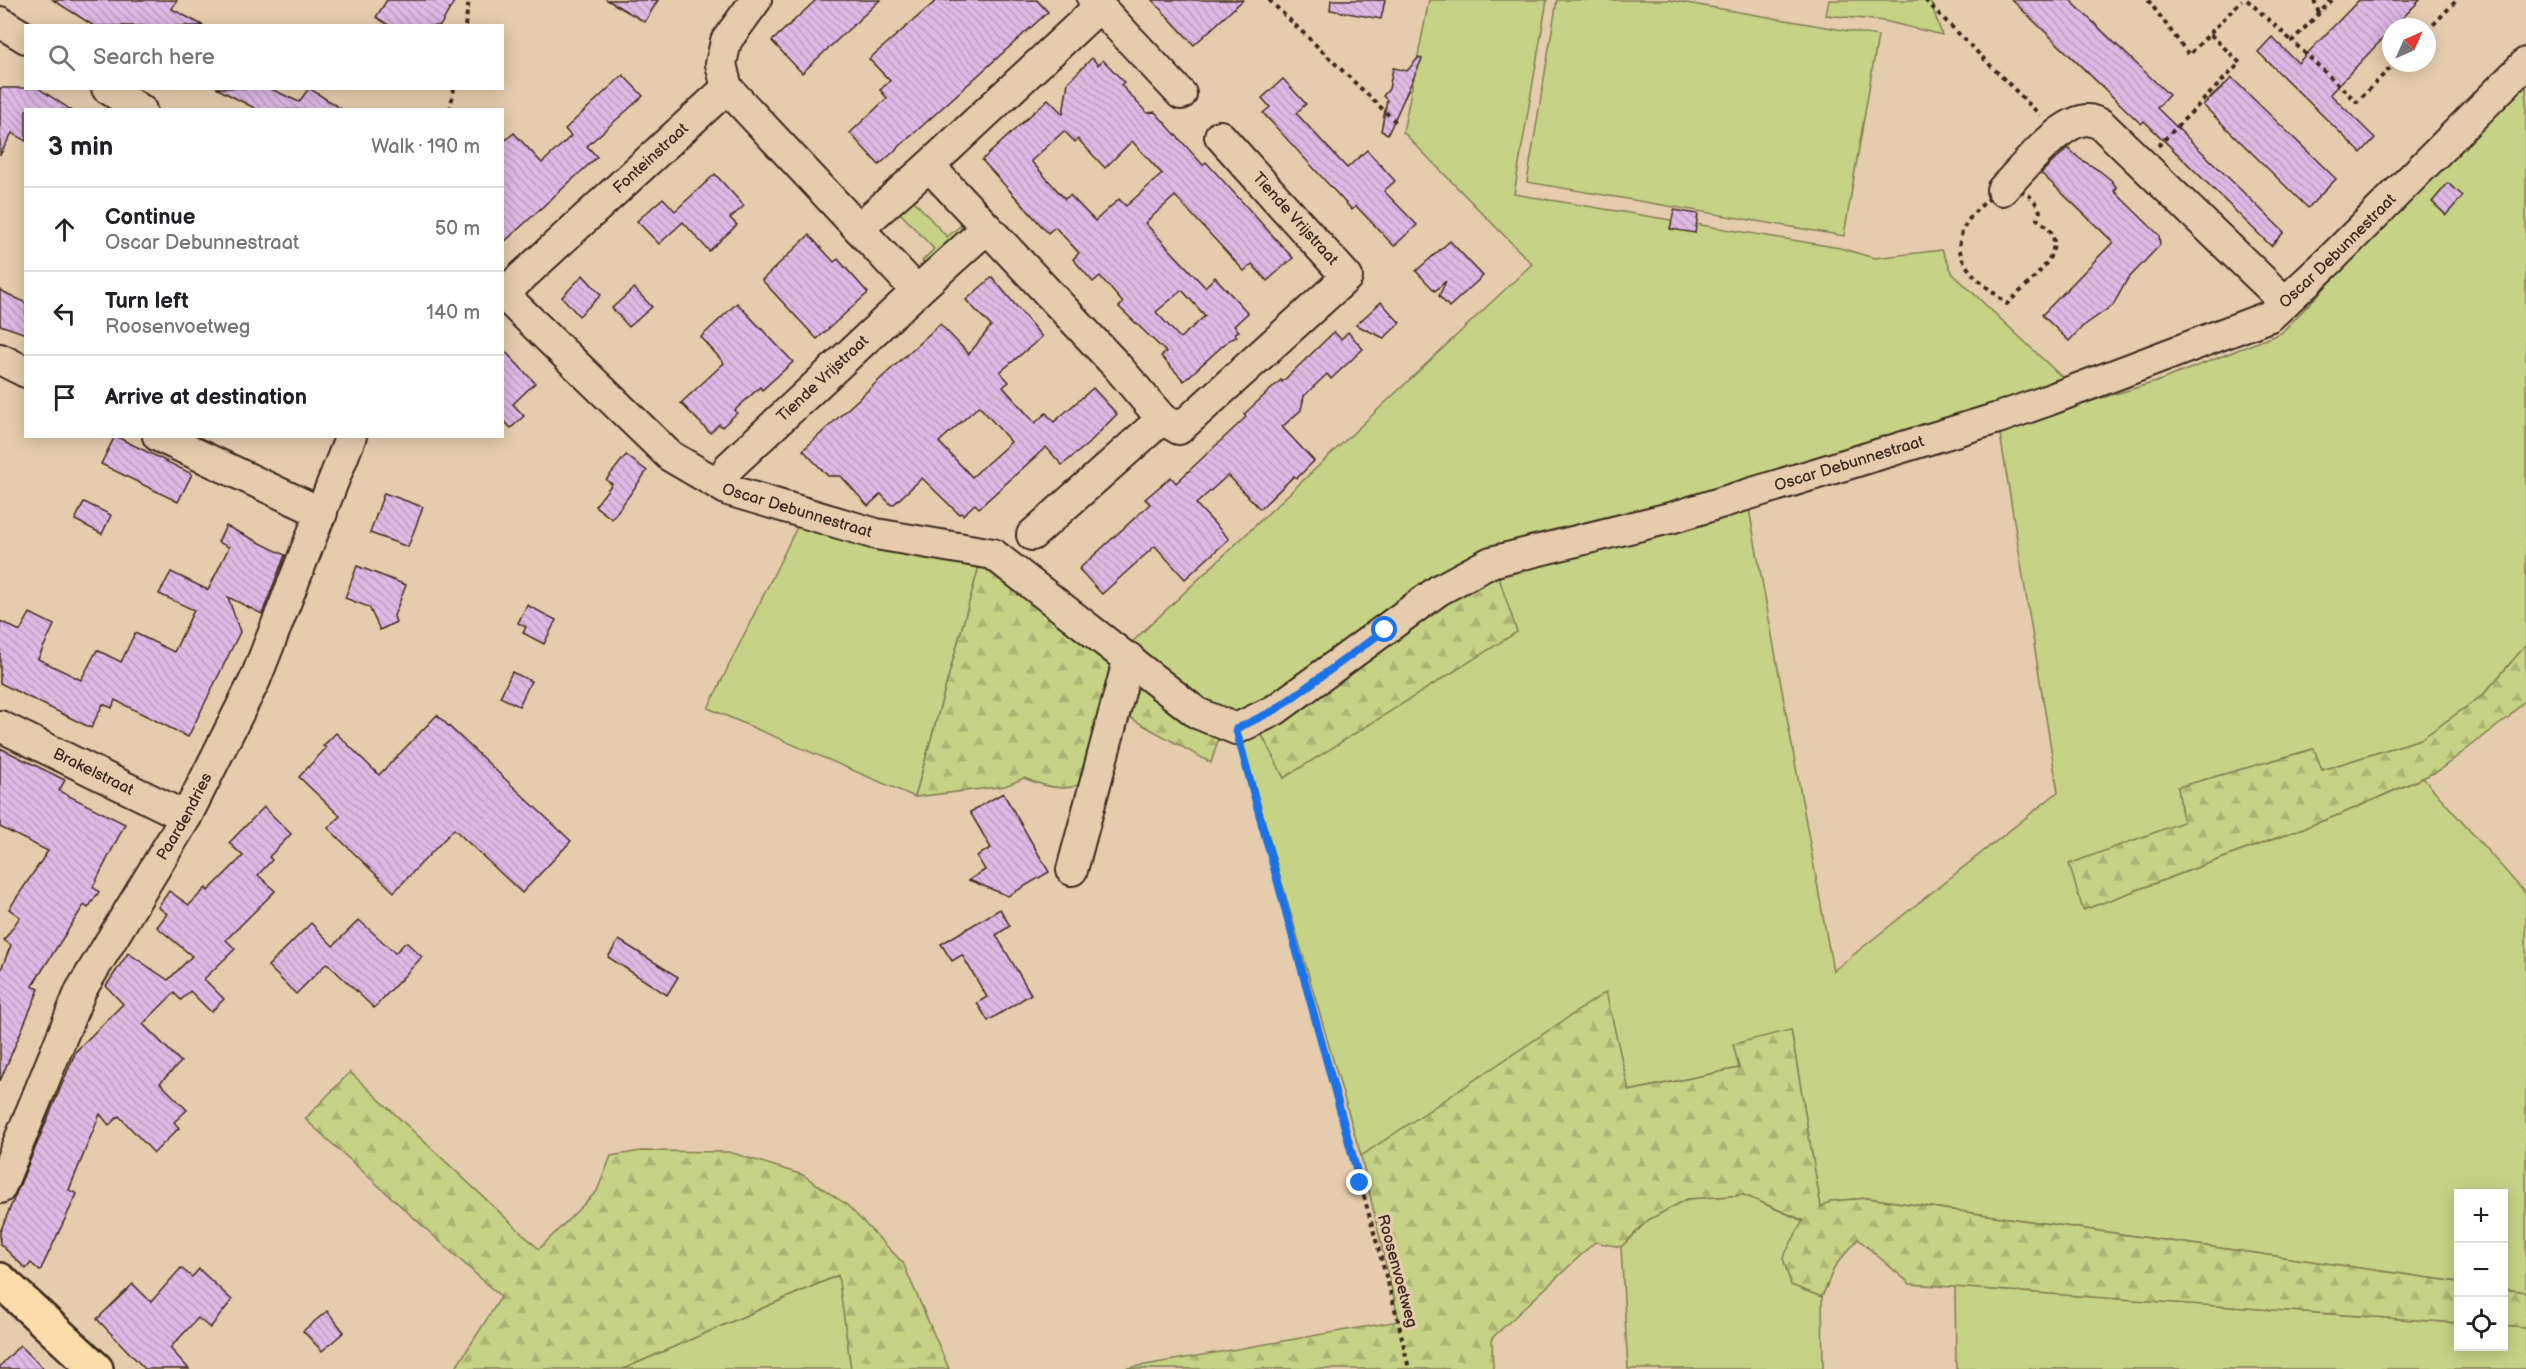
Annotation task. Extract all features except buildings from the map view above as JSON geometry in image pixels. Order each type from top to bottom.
[{"type":"main road","points":[[0,1280],[96,1369]]},
{"type":"street","points":[[756,0],[726,40],[721,64],[727,88],[917,291]]},
{"type":"street","points":[[859,228],[929,166],[1096,4],[1181,94]]},
{"type":"street","points":[[0,22],[24,37]]},
{"type":"street","name":"Oscar Debunnestraat","points":[[504,296],[670,456],[728,490],[876,534],[993,554],[1197,713],[1236,729],[1275,710],[1440,590],[1491,562],[1674,517],[1998,418],[2046,402],[2270,316],[2526,63]]},
{"type":"street","name":"Fonteinstraat","points":[[504,294],[727,88]]},
{"type":"street","points":[[111,90],[138,108]]},
{"type":"street","points":[[2002,190],[2059,133],[2077,122],[2090,120],[2101,124],[2284,302]]},
{"type":"street","name":"Tiende Vrijstraat","points":[[1162,419],[1179,429],[1347,277],[1220,136]]},
{"type":"street","points":[[929,166],[1116,365],[1162,419],[1032,535]]},
{"type":"street","name":"Tiende Vrijstraat","points":[[729,466],[987,228]]},
{"type":"street","points":[[0,359],[24,371]]},
{"type":"street","points":[[162,438],[322,513]]},
{"type":"street","name":"Paardendries","points":[[0,1188],[81,990],[186,817],[255,680],[350,438]]},
{"type":"street","points":[[1072,870],[1129,658]]},
{"type":"street","name":"Brakelstraat","points":[[0,726],[186,817]]},
{"type":"path","points":[[465,24],[469,0]]},
{"type":"path","points":[[1269,0],[1398,124]]},
{"type":"path","points":[[1916,0],[1924,0],[2059,133]]},
{"type":"path","points":[[2148,0],[2189,55],[2242,0]]},
{"type":"path","points":[[2247,0],[2357,102],[2387,72]]},
{"type":"path","points":[[2314,0],[2319,13]]},
{"type":"path","points":[[2292,41],[2332,0]]},
{"type":"path","points":[[2436,22],[2457,0]]},
{"type":"path","points":[[2141,163],[2240,63],[2210,34]]},
{"type":"path","points":[[450,108],[454,90]]},
{"type":"path","points":[[1977,209],[1959,236],[1959,250],[1966,266],[2007,304],[2052,258],[2055,245],[2051,231],[2044,226]]},
{"type":"path","name":"Roosenvoetweg","points":[[1236,729],[1395,1308],[1409,1369]]},
{"type":"green space","points":[[1429,0],[1547,0],[1514,194],[1840,248],[1874,258],[1942,250],[1953,274],[2066,381],[1736,491],[1484,556],[1251,716],[1215,713],[1130,644],[1532,264],[1403,132]]},
{"type":"green space","points":[[1557,0],[1669,0],[1878,36],[1844,236],[1527,182]]},
{"type":"green space","points":[[1829,0],[1930,0],[1942,35],[1884,21],[1826,15]]},
{"type":"green space","points":[[2526,80],[2526,645],[2483,695],[2421,739],[2322,770],[2313,749],[2178,787],[2183,822],[2083,910],[2341,814],[2423,778],[2526,894],[2526,1292],[2508,1290],[2508,1189],[2454,1189],[2454,1281],[1868,1198],[1831,1201],[1821,1208],[1791,1030],[1739,1068],[1628,1091],[1606,993],[1361,1156],[1240,739],[1260,731],[1284,778],[1498,575],[1749,509],[1833,971],[2058,792],[1999,428],[2156,382],[2281,333]]},
{"type":"green space","points":[[921,184],[926,189],[914,201],[947,237],[960,226],[964,232],[926,266],[922,261],[934,249],[900,213],[888,224],[883,219]]},
{"type":"green space","points":[[798,525],[980,563],[915,797],[708,708]]},
{"type":"green space","points":[[980,563],[1220,734],[1211,763],[1127,716],[1100,766],[1079,785],[1065,788],[1047,786],[1024,778],[1005,786],[915,797]]},
{"type":"green space","points":[[1498,575],[1517,632],[1284,778],[1260,731],[1465,587]]},
{"type":"green space","points":[[2526,645],[2526,699],[2509,717],[2438,771],[2341,814],[2083,910],[2069,864],[2183,822],[2178,787],[2314,749],[2322,770],[2421,739],[2483,695]]},
{"type":"green space","points":[[1606,992],[1629,1091],[1739,1068],[1733,1044],[1791,1030],[1821,1207],[1831,1201],[1867,1198],[2454,1281],[2454,1323],[1910,1284],[1858,1239],[1835,1266],[1822,1297],[1791,1285],[1783,1258],[1803,1220],[1744,1195],[1687,1199],[1648,1220],[1621,1247],[1595,1242],[1492,1338],[1493,1369],[1122,1369],[1399,1321],[1361,1156]]},
{"type":"green space","points":[[350,1072],[539,1249],[597,1191],[611,1156],[641,1151],[729,1152],[803,1175],[847,1205],[903,1263],[949,1369],[851,1369],[838,1275],[623,1369],[455,1369],[501,1297],[305,1119]]},
{"type":"green space","points":[[1744,1195],[1803,1221],[1791,1285],[1822,1297],[1823,1369],[1628,1369],[1621,1247],[1648,1220],[1687,1199]]},
{"type":"green space","points":[[839,1275],[851,1369],[623,1369]]},
{"type":"green space","points":[[1955,1287],[2454,1323],[2454,1351],[2508,1351],[2508,1326],[2526,1328],[2526,1369],[1956,1369]]},
{"type":"green space","points":[[2508,1290],[2526,1292],[2526,1328],[2508,1326]]},
{"type":"route","points":[[1360,1183],[1236,729],[1275,710],[1385,630]]}]
